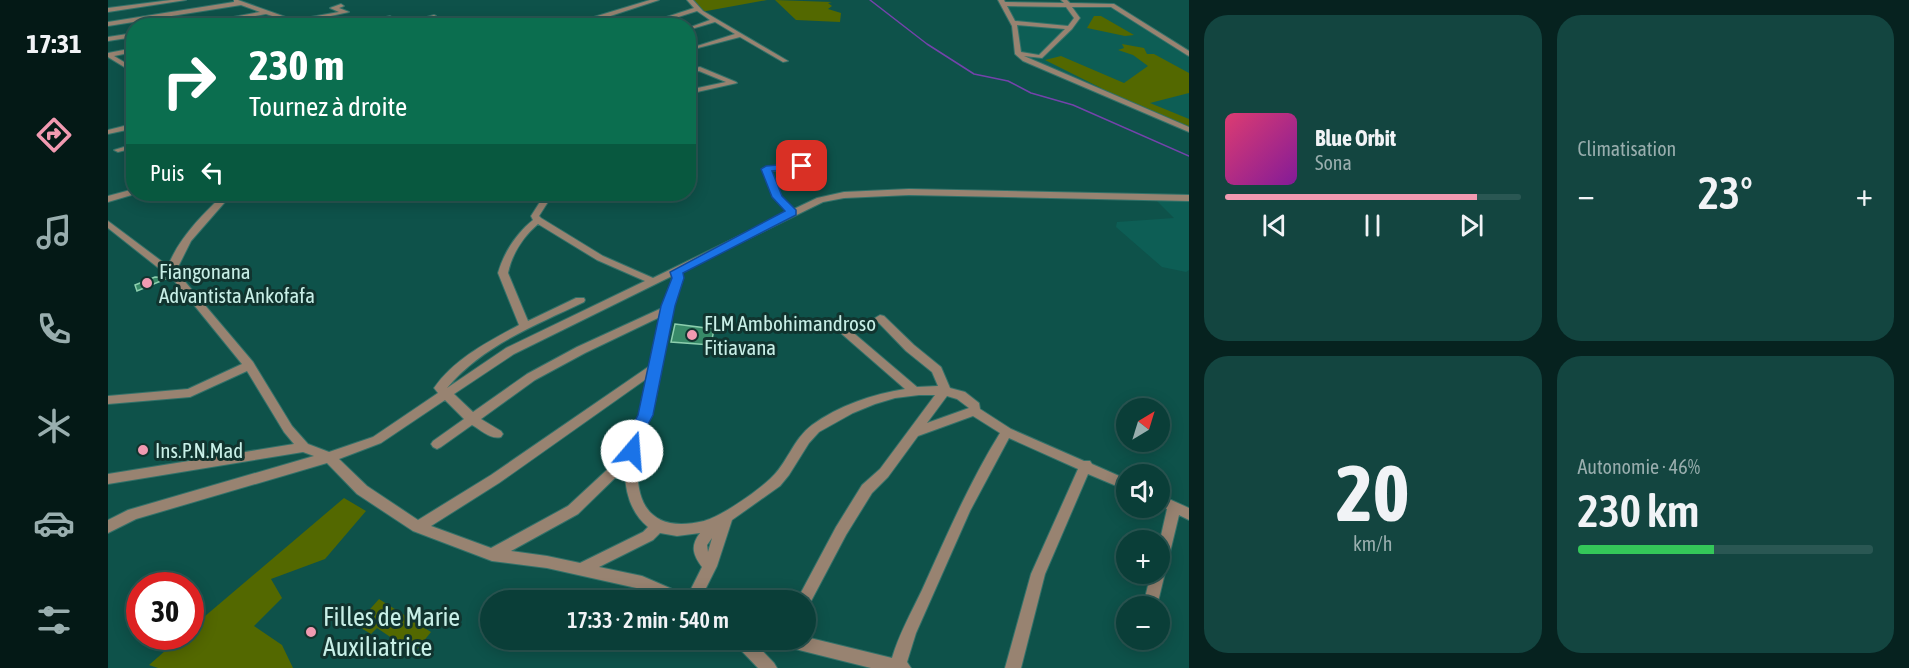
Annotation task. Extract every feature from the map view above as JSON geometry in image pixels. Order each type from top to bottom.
[{"type":"street","points":[[108,10],[183,0]]},
{"type":"street","points":[[596,18],[656,0]]},
{"type":"street","points":[[690,0],[698,9],[785,61]]},
{"type":"street","points":[[149,18],[238,2],[283,18]]},
{"type":"street","points":[[1189,54],[1112,5],[1003,2],[1014,25],[1018,53],[1040,69],[1189,130]]},
{"type":"street","points":[[1018,53],[1040,57],[1068,31],[1077,18],[1066,3]]},
{"type":"street","points":[[318,18],[346,12],[333,8],[342,6]]},
{"type":"street","points":[[135,7],[138,18]]},
{"type":"street","points":[[668,18],[698,9]]},
{"type":"street","points":[[233,18],[267,12]]},
{"type":"street","points":[[430,18],[434,17]]},
{"type":"street","points":[[696,27],[716,20]]},
{"type":"street","points":[[108,24],[126,22]]},
{"type":"street","points":[[1014,25],[1068,31]]},
{"type":"street","points":[[696,48],[740,35]]},
{"type":"street","points":[[108,39],[126,36]]},
{"type":"street","points":[[109,55],[126,52]]},
{"type":"street","points":[[109,55],[126,65]]},
{"type":"street","points":[[696,70],[700,69],[734,83],[696,90]]},
{"type":"street","points":[[108,132],[126,128]]},
{"type":"street","points":[[790,144],[802,166],[766,169],[777,197],[792,212]]},
{"type":"street","points":[[118,150],[126,148]]},
{"type":"street","points":[[108,199],[126,193]]},
{"type":"street","points":[[108,527],[133,514],[329,457],[376,440],[510,351],[820,200],[864,193],[1189,198]]},
{"type":"street","points":[[171,271],[175,255],[222,201]]},
{"type":"street","points":[[545,201],[535,216],[537,220],[600,258],[654,282]]},
{"type":"street","points":[[525,327],[503,273],[505,264],[518,243],[537,220]]},
{"type":"street","points":[[108,224],[171,271],[249,365],[288,429],[304,447],[329,457],[362,490],[418,527],[492,555],[581,569],[642,584],[657,590]]},
{"type":"street","points":[[676,272],[678,278],[667,310],[645,415],[636,432],[632,460],[631,479],[639,509],[657,527],[677,532],[725,520],[780,478],[813,430],[836,416],[866,403],[915,391],[945,390],[970,399],[975,406],[974,411]]},
{"type":"street","points":[[497,434],[472,419],[440,388],[460,367],[525,327],[580,300]]},
{"type":"street","points":[[437,444],[531,377],[581,350],[667,310]]},
{"type":"street","points":[[880,318],[910,348],[937,369],[945,390]]},
{"type":"street","points":[[839,326],[915,391]]},
{"type":"street","points":[[108,400],[190,393],[249,365]]},
{"type":"street","points":[[418,527],[495,479],[657,366]]},
{"type":"street","points":[[809,590],[867,489],[884,473],[945,390]]},
{"type":"street","points":[[974,411],[1007,432],[1116,480]]},
{"type":"street","points":[[914,432],[974,411]]},
{"type":"street","points":[[816,647],[901,667],[903,640],[923,603],[980,474],[1007,432]]},
{"type":"street","points":[[108,479],[304,447]]},
{"type":"street","points":[[492,555],[573,510],[613,472],[632,460]]},
{"type":"street","points":[[1013,668],[1038,574],[1086,465]]},
{"type":"street","points":[[1170,505],[1189,514]]},
{"type":"street","points":[[1169,530],[1174,507]]},
{"type":"street","points":[[698,590],[710,566],[725,520]]},
{"type":"street","points":[[702,526],[708,528],[707,536],[700,544],[701,555],[710,566]]},
{"type":"street","points":[[581,569],[648,536],[657,527]]},
{"type":"street","points":[[751,650],[769,668]]},
{"type":"shaded area","points":[[1005,4],[1112,5],[1189,54],[1189,130],[1025,60],[1018,54],[1015,27]]},
{"type":"shaded area","points":[[1156,200],[1189,200],[1189,270],[1186,272],[1162,267],[1116,227],[1117,222],[1174,218]]},
{"type":"green space","points":[[691,0],[767,0],[701,12]]},
{"type":"green space","points":[[775,0],[832,2],[828,3],[832,6],[828,9],[841,13],[840,22],[796,20]]},
{"type":"green space","points":[[1094,16],[1101,16],[1134,35],[1125,36],[1087,28]]},
{"type":"green space","points":[[1122,44],[1144,48],[1147,54],[1154,54],[1189,73],[1189,93],[1150,103],[1189,119],[1189,128],[1096,91],[1101,88],[1045,60],[1061,56],[1124,83],[1148,66],[1133,55],[1118,50],[1124,48]]},
{"type":"green space","points":[[344,498],[366,511],[325,559],[271,579],[282,598],[254,626],[282,645],[293,668],[158,668],[149,665],[166,650],[204,650],[204,617]]},
{"type":"green space","points":[[379,599],[431,632],[414,653],[377,628],[371,634],[356,625]]},
{"type":"building","name":"Fiangonana Advantista Ankofafa","points":[[155,277],[168,278],[137,291],[135,285]]},
{"type":"building","name":"FLM Ambohimandroso Fitiavana","points":[[675,324],[714,329],[711,345],[671,342]]},
{"type":"waterway","points":[[870,0],[927,44],[974,74],[1008,81],[1031,93],[1073,105],[1189,156]]},
{"type":"place","name":"Fiangonana Advantista Ankofafa","points":[[147,283]]},
{"type":"place","name":"FLM Ambohimandroso Fitiavana","points":[[692,335]]},
{"type":"place","name":"Ins.P.N.Mad","points":[[143,450]]},
{"type":"place","name":"Filles de Marie Auxiliatrice","points":[[311,632]]},
{"type":"route","points":[[632,451],[636,432],[645,415],[668,306],[678,278],[676,272],[792,212],[777,197],[766,169],[802,166]]}]
